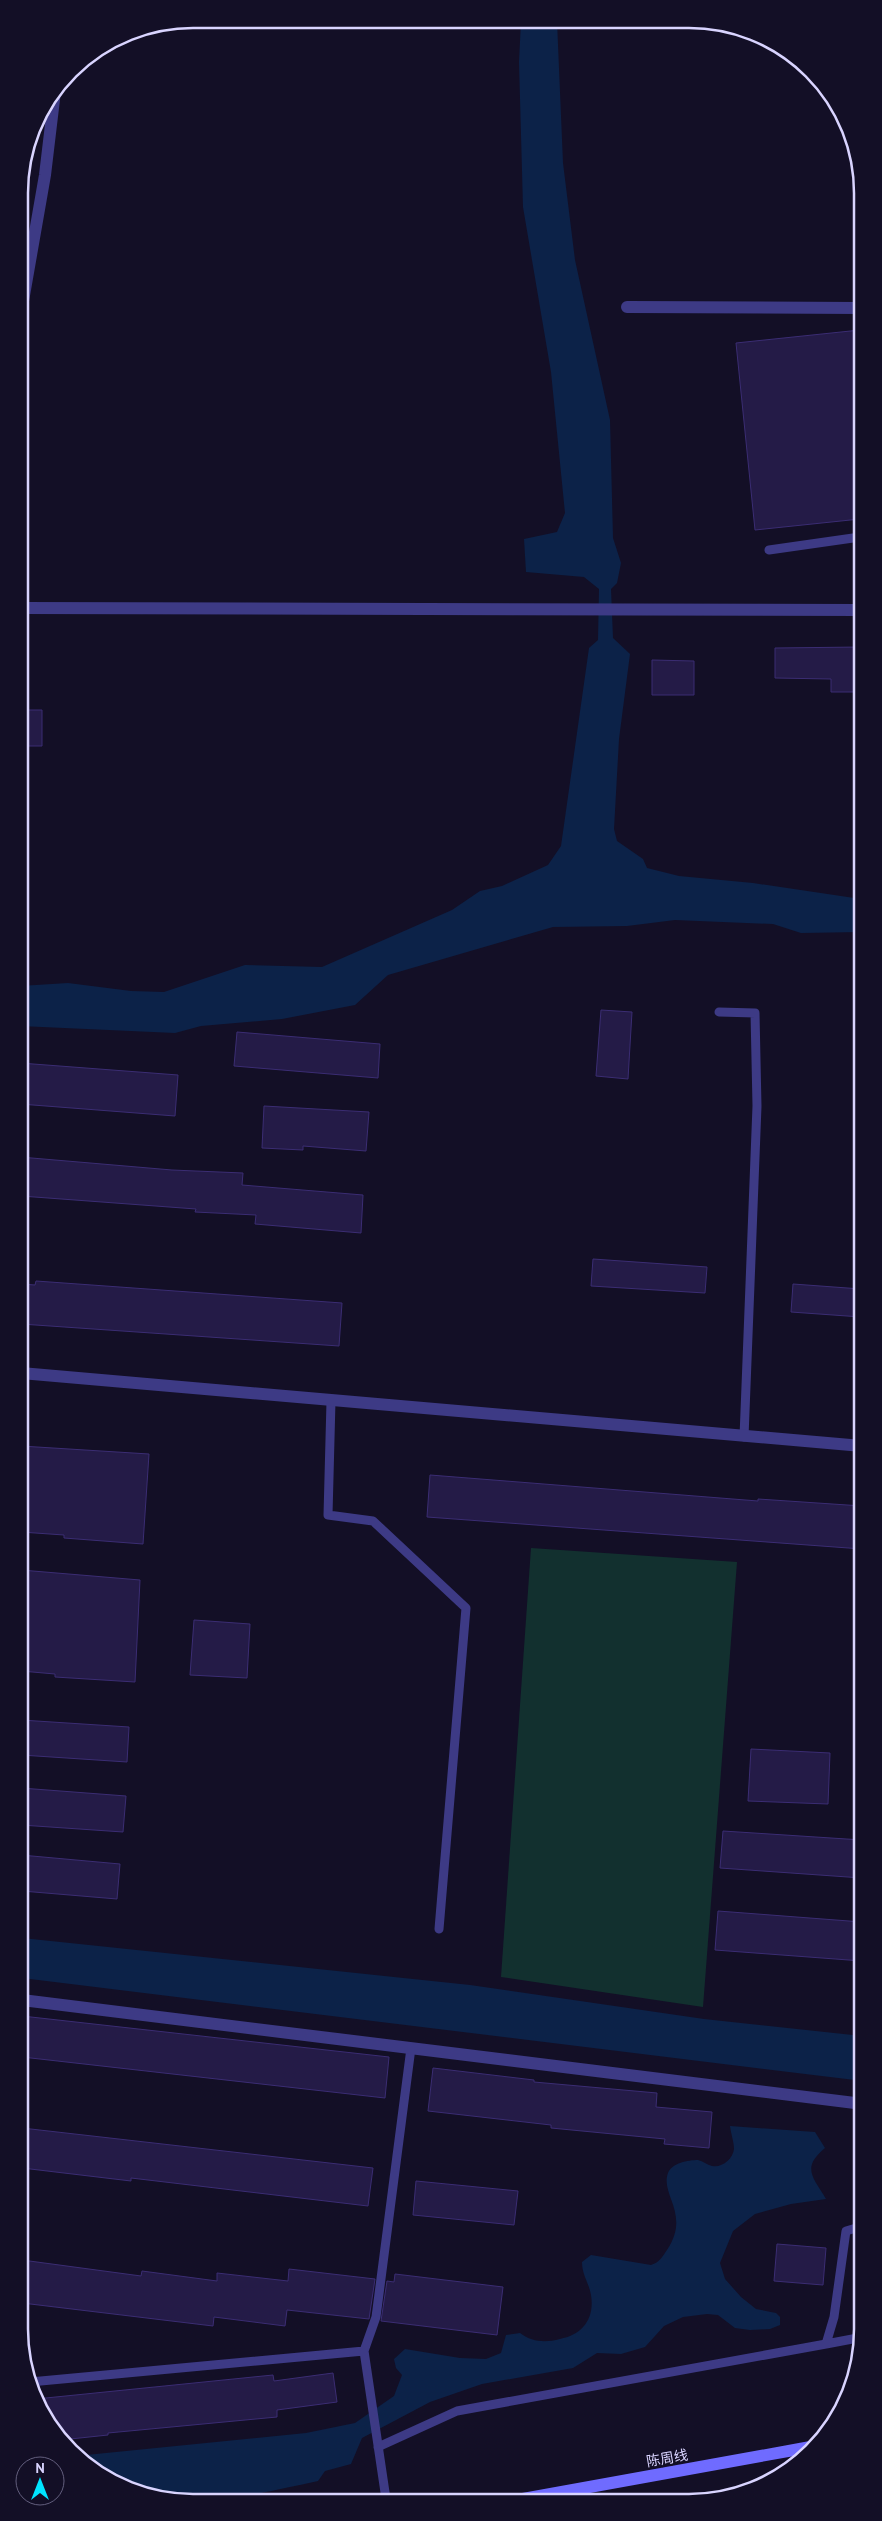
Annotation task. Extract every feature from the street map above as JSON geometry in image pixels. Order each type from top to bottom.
[{"type":"main road","name":"陈周线","points":[[551,2494],[801,2449]]},
{"type":"street","points":[[28,272],[45,175],[55,102]]},
{"type":"street","points":[[627,307],[854,308]]},
{"type":"street","points":[[28,608],[854,610]]},
{"type":"street","points":[[28,1374],[854,1445]]},
{"type":"street","points":[[28,2001],[854,2103]]},
{"type":"lane","points":[[769,550],[854,538]]},
{"type":"lane","points":[[719,1012],[755,1014],[757,1106],[744,1437]]},
{"type":"lane","points":[[331,1400],[328,1515],[373,1521],[466,1608],[439,1929]]},
{"type":"lane","points":[[385,2494],[364,2351],[376,2318],[411,2048]]},
{"type":"lane","points":[[826,2344],[834,2317],[846,2231],[854,2229]]},
{"type":"lane","points":[[378,2447],[457,2411],[854,2339]]},
{"type":"lane","points":[[36,2381],[364,2351]]},
{"type":"green space","points":[[531,1548],[737,1562],[703,2007],[501,1977]]},
{"type":"water","points":[[521,28],[557,28],[563,163],[575,260],[610,420],[613,538],[621,563],[617,583],[611,589],[613,638],[630,654],[619,739],[614,829],[617,841],[643,859],[647,868],[679,876],[753,883],[854,898],[854,932],[801,933],[773,924],[675,920],[627,926],[553,927],[388,975],[355,1005],[282,1019],[201,1026],[175,1033],[28,1026],[28,986],[68,983],[131,991],[164,992],[245,965],[322,967],[452,910],[480,891],[502,886],[548,865],[561,846],[589,648],[598,640],[599,589],[584,577],[526,572],[524,539],[557,532],[565,513],[551,372],[523,207],[519,62]]},
{"type":"water","points":[[28,1939],[470,1985],[704,2019],[854,2035],[854,2080],[28,1979]]},
{"type":"water","points":[[730,2126],[815,2132],[825,2148],[813,2161],[811,2167],[814,2178],[826,2199],[791,2204],[755,2214],[733,2231],[720,2263],[725,2279],[741,2297],[756,2309],[776,2313],[780,2317],[780,2325],[770,2329],[750,2330],[735,2328],[718,2315],[707,2314],[683,2317],[664,2326],[645,2347],[621,2354],[597,2353],[573,2368],[482,2384],[430,2402],[362,2438],[351,2464],[325,2471],[318,2481],[268,2492],[256,2494],[193,2494],[161,2490],[140,2485],[120,2476],[101,2466],[87,2455],[306,2433],[355,2423],[394,2396],[402,2375],[396,2368],[394,2359],[405,2349],[460,2358],[486,2359],[501,2353],[506,2335],[520,2333],[534,2340],[549,2341],[575,2334],[581,2330],[589,2318],[592,2304],[582,2262],[591,2255],[651,2265],[659,2261],[674,2237],[676,2226],[674,2206],[668,2189],[668,2173],[677,2164],[690,2161],[698,2160],[710,2165],[720,2166],[732,2156],[734,2144]]},
{"type":"building","points":[[854,331],[854,520],[755,530],[736,343]]},
{"type":"building","points":[[854,647],[854,692],[831,692],[831,679],[775,678],[775,648]]},
{"type":"building","points":[[652,660],[694,661],[694,695],[652,695]]},
{"type":"building","points":[[28,710],[42,710],[42,746],[28,746]]},
{"type":"building","points":[[601,1010],[632,1012],[628,1079],[596,1076]]},
{"type":"building","points":[[237,1032],[380,1044],[378,1078],[234,1066]]},
{"type":"building","points":[[28,1064],[178,1075],[175,1116],[28,1105]]},
{"type":"building","points":[[264,1106],[369,1112],[366,1151],[303,1146],[303,1150],[262,1148]]},
{"type":"building","points":[[28,1158],[172,1170],[243,1173],[242,1185],[363,1195],[361,1233],[255,1224],[256,1215],[195,1212],[196,1209],[28,1197]]},
{"type":"building","points":[[593,1259],[707,1267],[705,1293],[591,1286]]},
{"type":"building","points":[[36,1281],[342,1303],[339,1346],[28,1324],[28,1284],[35,1285]]},
{"type":"building","points":[[793,1284],[854,1288],[854,1316],[791,1312]]},
{"type":"building","points":[[28,1446],[149,1454],[143,1544],[64,1538],[64,1535],[28,1532]]},
{"type":"building","points":[[430,1475],[758,1501],[758,1499],[854,1505],[854,1548],[427,1517]]},
{"type":"building","points":[[28,1571],[140,1580],[135,1682],[55,1677],[55,1674],[28,1672]]},
{"type":"building","points":[[194,1620],[250,1624],[247,1678],[190,1675]]},
{"type":"building","points":[[28,1720],[129,1727],[127,1762],[28,1755]]},
{"type":"building","points":[[751,1749],[830,1753],[828,1804],[748,1801]]},
{"type":"building","points":[[28,1789],[126,1796],[123,1832],[28,1825]]},
{"type":"building","points":[[723,1831],[854,1839],[854,1877],[720,1868]]},
{"type":"building","points":[[28,1856],[120,1864],[117,1899],[28,1892]]},
{"type":"building","points":[[718,1911],[854,1921],[854,1960],[715,1950]]},
{"type":"building","points":[[28,2017],[389,2057],[385,2098],[28,2058]]},
{"type":"building","points":[[433,2068],[534,2080],[534,2082],[657,2093],[656,2107],[712,2112],[709,2148],[664,2144],[665,2139],[551,2128],[551,2125],[428,2111]]},
{"type":"building","points":[[28,2129],[373,2168],[368,2206],[131,2178],[131,2181],[28,2169]]},
{"type":"building","points":[[416,2181],[518,2191],[514,2225],[413,2215]]},
{"type":"building","points":[[777,2244],[826,2248],[823,2285],[774,2281]]},
{"type":"building","points":[[28,2261],[141,2276],[142,2271],[217,2281],[217,2273],[288,2281],[289,2269],[375,2279],[369,2319],[287,2310],[285,2326],[214,2317],[213,2326],[28,2304]]},
{"type":"building","points":[[395,2274],[503,2287],[497,2335],[381,2321],[387,2281],[394,2282]]},
{"type":"building","points":[[333,2373],[337,2402],[277,2410],[277,2417],[108,2433],[108,2435],[71,2439],[50,2411],[44,2398],[273,2375],[274,2381]]}]
